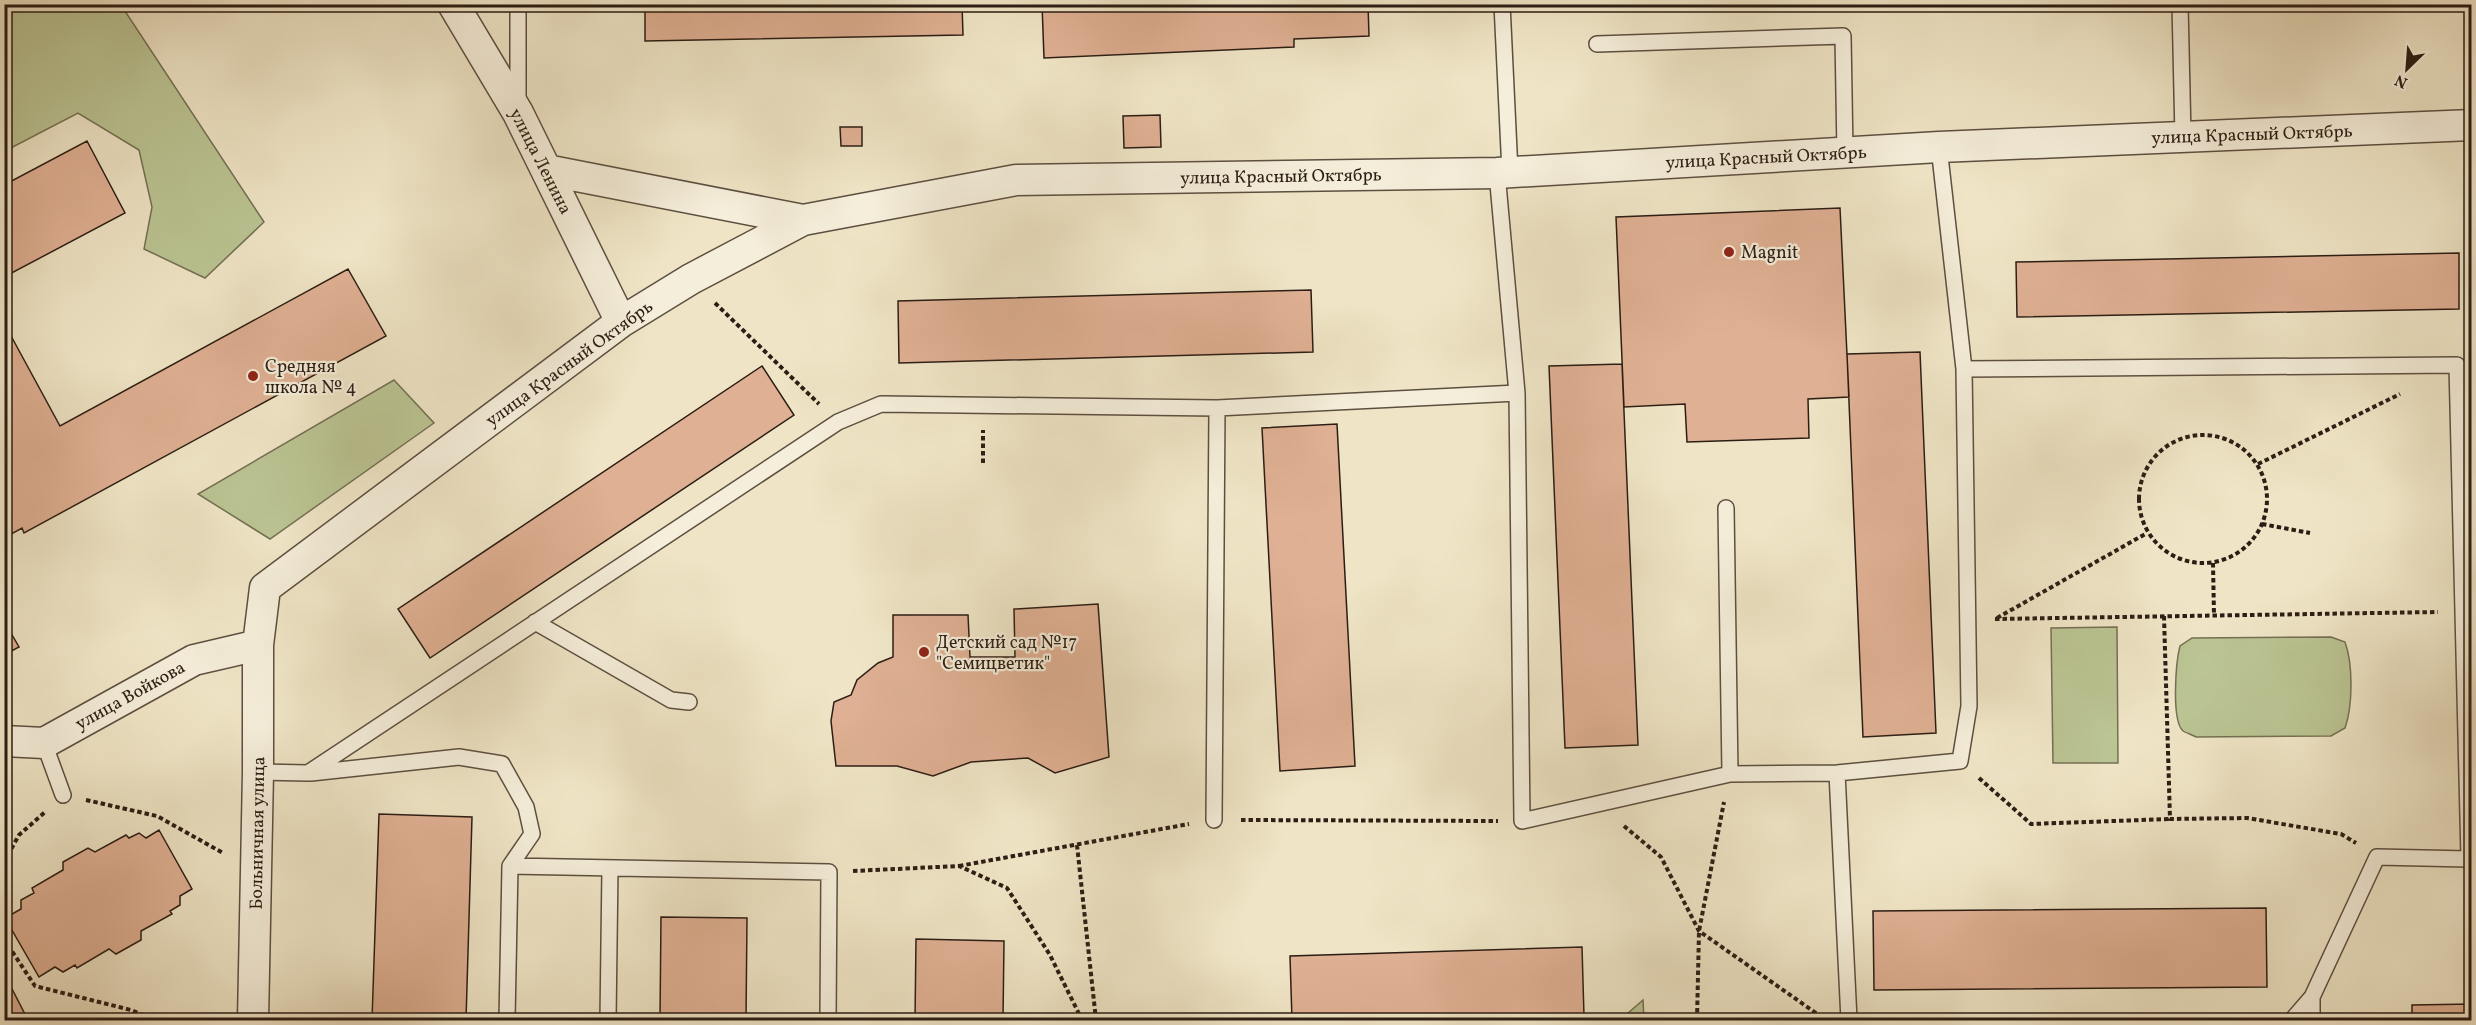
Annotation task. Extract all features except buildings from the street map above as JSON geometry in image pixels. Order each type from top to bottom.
[{"type":"street","name":"улица Ленина","points":[[453,4],[518,113],[621,322]]},
{"type":"street","name":"улица Красный Октябрь","points":[[258,645],[265,588],[621,322],[691,279],[803,220],[1016,180],[1504,173],[1938,147],[2472,125]]},
{"type":"street","points":[[546,170],[803,220]]},
{"type":"street","name":"улица Войкова","points":[[45,743],[194,660],[258,645]]},
{"type":"street","name":"Больничная улица","points":[[253,1020],[258,645]]},
{"type":"street","points":[[4,741],[45,743]]},
{"type":"lane","points":[[518,4],[518,113]]},
{"type":"lane","points":[[1502,4],[1504,173],[1517,393],[1522,821],[1730,774],[1837,773],[1960,761],[1970,706],[1964,369],[1938,147]]},
{"type":"lane","points":[[2180,4],[2183,137]]},
{"type":"lane","points":[[1597,44],[1843,36],[1845,153]]},
{"type":"lane","points":[[1964,369],[2457,365],[2470,859],[2377,857],[2312,997],[2292,1020]]},
{"type":"lane","points":[[308,773],[838,422],[881,404],[1216,408],[1517,393]]},
{"type":"lane","points":[[1214,820],[1216,408]]},
{"type":"lane","points":[[1726,508],[1730,774]]},
{"type":"lane","points":[[535,622],[671,700],[689,702]]},
{"type":"lane","points":[[45,743],[63,795]]},
{"type":"lane","points":[[258,772],[308,773],[459,757],[502,764],[526,807],[532,834],[510,866],[507,1020]]},
{"type":"lane","points":[[1837,773],[1849,1020]]},
{"type":"lane","points":[[510,866],[829,872],[828,1020]]},
{"type":"lane","points":[[608,1020],[610,868]]},
{"type":"lane","points":[[2312,997],[2312,1020]]},
{"type":"path","points":[[691,279],[838,422]]},
{"type":"path","points":[[2258,464],[2404,391]]},
{"type":"path","points":[[2192,435],[2217,436],[2240,446],[2258,464],[2267,488],[2266,513],[2262,524],[2256,537],[2237,554],[2213,563],[2188,562],[2164,551],[2147,533],[2139,509],[2140,484],[2150,461],[2168,444],[2192,435]]},
{"type":"path","points":[[2262,524],[2310,532]]},
{"type":"path","points":[[1992,630],[1995,619],[2147,533]]},
{"type":"path","points":[[2213,563],[2214,615]]},
{"type":"path","points":[[1995,619],[2463,611]]},
{"type":"path","points":[[2164,616],[2170,819]]},
{"type":"path","points":[[1960,761],[2031,824],[2247,818],[2342,834],[2377,857]]},
{"type":"path","points":[[1697,1020],[1699,932],[1730,774]]},
{"type":"path","points":[[4,862],[19,835],[63,795],[157,816],[231,858]]},
{"type":"path","points":[[1598,803],[1661,857],[1699,932],[1826,1020]]},
{"type":"path","points":[[829,872],[960,866],[1214,820],[1522,821]]},
{"type":"path","points":[[1077,845],[1096,1020]]},
{"type":"path","points":[[960,866],[1007,888],[1050,955],[1082,1020]]},
{"type":"path","points":[[4,939],[35,986],[131,1010],[154,1020]]},
{"type":"green space","points":[[121,5],[264,222],[205,278],[144,249],[152,207],[139,150],[78,113],[5,151],[4,6]]},
{"type":"green space","points":[[394,380],[434,423],[270,539],[198,494]]},
{"type":"green space","points":[[2117,627],[2118,763],[2053,763],[2051,628]]},
{"type":"green space","points":[[2331,637],[2345,642],[2350,661],[2351,696],[2345,728],[2331,736],[2196,737],[2183,731],[2179,725],[2176,703],[2177,664],[2180,646],[2192,638]]},
{"type":"green space","points":[[1643,1000],[1644,1020],[1620,1020]]},
{"type":"place","name":"Magnit","points":[[1729,252]]},
{"type":"place","name":"Средняя школа № 4","points":[[253,376]]},
{"type":"place","name":"Детский сад №17 \"Семицветик\"","points":[[924,652]]}]
